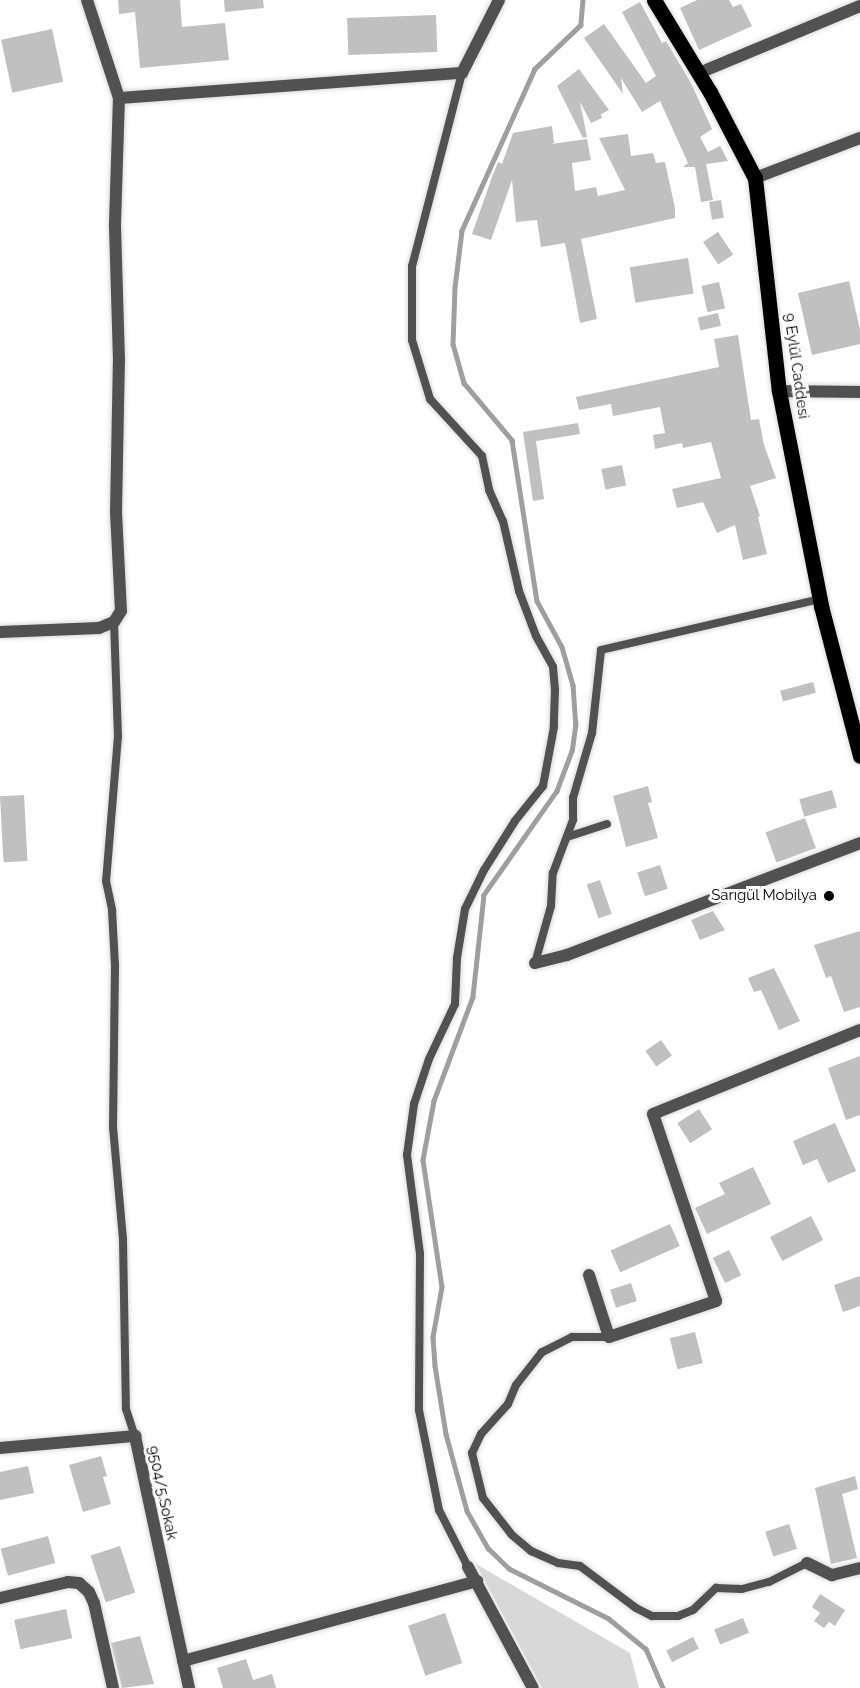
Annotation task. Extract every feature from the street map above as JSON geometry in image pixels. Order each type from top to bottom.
[{"type":"main road","name":"9 Eylül Caddesi","points":[[654,0],[699,73],[755,178],[779,391],[820,599],[860,756]]},
{"type":"street","points":[[0,632],[99,628],[114,622],[121,611],[116,512],[119,362],[115,224],[119,98],[87,0]]},
{"type":"street","points":[[119,98],[462,73],[499,0]]},
{"type":"street","points":[[699,73],[860,6]]},
{"type":"street","points":[[755,178],[860,138]]},
{"type":"street","points":[[779,391],[860,392]]},
{"type":"street","points":[[536,963],[567,955],[860,843]]},
{"type":"street","points":[[588,1275],[609,1337],[716,1301],[653,1114],[860,1030]]},
{"type":"street","name":"9504/5.Sokak","points":[[0,1448],[135,1436],[189,1688]]},
{"type":"street","points":[[807,1563],[832,1575],[860,1568]]},
{"type":"street","points":[[468,1567],[533,1688]]},
{"type":"street","points":[[183,1661],[477,1581]]},
{"type":"street","points":[[0,1598],[68,1582],[79,1583],[89,1592],[94,1603],[112,1688]]},
{"type":"lane","points":[[462,73],[412,266],[412,340],[430,399],[482,456],[489,490],[502,521],[519,591],[536,636],[553,667],[555,690],[555,727],[543,786],[515,821],[484,870],[465,909],[457,958],[455,1004],[429,1059],[414,1104],[407,1155],[420,1254],[419,1410],[439,1510],[468,1567]]},
{"type":"lane","points":[[536,963],[551,906],[553,873],[573,820],[573,798],[592,733],[601,650],[820,599]]},
{"type":"lane","points":[[114,622],[118,736],[106,882],[112,910],[115,965],[113,1127],[123,1240],[126,1409],[135,1436]]},
{"type":"lane","points":[[567,837],[607,825]]},
{"type":"lane","points":[[609,1337],[572,1336],[542,1352],[516,1385],[508,1404],[481,1434],[472,1453],[483,1498],[512,1535],[531,1551],[558,1563],[580,1566],[636,1608],[652,1616],[678,1616],[693,1610],[716,1588],[730,1591],[770,1582],[807,1563]]},
{"type":"shaded area","points":[[476,1564],[630,1653],[639,1688],[542,1688]]},
{"type":"building","points":[[118,0],[180,0],[182,27],[225,23],[229,60],[140,68],[135,12],[119,14]]},
{"type":"building","points":[[224,0],[263,0],[264,8],[225,12]]},
{"type":"building","points":[[697,0],[729,0],[733,7],[741,4],[752,26],[699,50],[680,8]]},
{"type":"building","points":[[640,2],[662,43],[666,41],[691,83],[712,129],[700,137],[708,152],[720,146],[728,161],[706,164],[713,200],[701,202],[695,167],[683,167],[688,163],[660,101],[642,112],[621,78],[623,94],[584,38],[604,24],[646,83],[656,76],[622,12]]},
{"type":"building","points":[[436,15],[437,52],[348,55],[347,18]]},
{"type":"building","points":[[52,29],[63,82],[12,93],[1,40]]},
{"type":"building","points":[[579,69],[609,110],[601,114],[602,118],[591,123],[580,102],[587,137],[583,138],[557,86]]},
{"type":"building","points":[[552,126],[554,143],[551,144],[587,139],[591,160],[572,163],[575,191],[596,187],[598,196],[625,190],[599,138],[628,134],[631,156],[653,153],[656,163],[665,162],[675,208],[675,218],[581,239],[597,319],[580,323],[565,243],[541,247],[537,220],[516,222],[512,180],[491,240],[472,234],[498,162],[502,164],[513,133]]},
{"type":"building","points":[[721,200],[724,218],[712,220],[709,202]]},
{"type":"building","points":[[718,232],[733,254],[718,264],[703,242]]},
{"type":"building","points":[[688,258],[694,294],[635,303],[630,267]]},
{"type":"building","points":[[849,281],[860,330],[860,344],[812,355],[798,293]]},
{"type":"building","points":[[719,282],[725,308],[708,312],[701,286]]},
{"type":"building","points":[[718,313],[721,326],[700,330],[698,318]]},
{"type":"building","points":[[738,335],[751,420],[759,419],[764,445],[776,478],[750,486],[760,516],[758,517],[767,554],[743,560],[735,525],[717,533],[703,502],[677,508],[672,489],[721,478],[711,442],[683,448],[682,443],[655,449],[653,435],[665,433],[660,407],[613,416],[611,404],[579,410],[576,397],[719,367],[714,339]]},
{"type":"building","points":[[578,423],[580,434],[536,441],[544,499],[533,501],[523,432]]},
{"type":"building","points":[[622,465],[626,486],[605,490],[601,469]]},
{"type":"building","points":[[813,682],[816,693],[783,701],[780,691]]},
{"type":"building","points":[[648,786],[652,802],[648,803],[658,838],[626,847],[613,796]]},
{"type":"building","points":[[832,790],[837,807],[804,817],[799,799]]},
{"type":"building","points":[[24,795],[27,861],[3,862],[0,796]]},
{"type":"building","points":[[805,818],[816,848],[776,862],[766,832]]},
{"type":"building","points":[[660,865],[668,889],[645,896],[637,872]]},
{"type":"building","points":[[600,880],[612,914],[598,919],[587,885]]},
{"type":"building","points":[[713,911],[725,930],[700,940],[691,920]]},
{"type":"building","points":[[860,931],[860,1007],[844,1012],[831,976],[826,978],[814,945]]},
{"type":"building","points":[[774,968],[800,1021],[779,1030],[761,990],[754,992],[748,978]]},
{"type":"building","points":[[661,1040],[672,1056],[656,1066],[645,1051]]},
{"type":"building","points":[[860,1056],[860,1115],[846,1120],[828,1068]]},
{"type":"building","points":[[699,1109],[712,1129],[690,1143],[677,1123]]},
{"type":"building","points":[[835,1123],[856,1171],[828,1183],[817,1159],[803,1165],[793,1141]]},
{"type":"building","points":[[753,1167],[771,1204],[707,1234],[695,1208],[725,1194],[719,1183]]},
{"type":"building","points":[[811,1216],[823,1240],[782,1261],[770,1237]]},
{"type":"building","points":[[670,1224],[680,1246],[620,1272],[611,1250]]},
{"type":"building","points":[[729,1250],[741,1275],[725,1283],[713,1258]]},
{"type":"building","points":[[860,1276],[860,1306],[843,1312],[834,1285]]},
{"type":"building","points":[[631,1283],[637,1301],[616,1308],[610,1290]]},
{"type":"building","points":[[695,1332],[703,1363],[678,1369],[670,1338]]},
{"type":"building","points":[[101,1456],[107,1476],[103,1477],[111,1504],[83,1512],[69,1465]]},
{"type":"building","points":[[28,1466],[34,1493],[0,1500],[0,1472]]},
{"type":"building","points":[[855,1476],[858,1489],[842,1494],[857,1558],[831,1564],[815,1488]]},
{"type":"building","points":[[789,1524],[797,1549],[773,1556],[765,1532]]},
{"type":"building","points":[[48,1536],[55,1563],[8,1576],[1,1549]]},
{"type":"building","points":[[120,1546],[135,1593],[106,1602],[91,1556]]},
{"type":"building","points":[[820,1594],[845,1610],[835,1626],[829,1622],[824,1628],[814,1621],[820,1613],[812,1607]]},
{"type":"building","points":[[66,1609],[72,1638],[20,1649],[14,1620]]},
{"type":"building","points":[[445,1613],[462,1663],[425,1676],[408,1626]]},
{"type":"building","points":[[743,1618],[749,1633],[720,1644],[714,1630]]},
{"type":"building","points":[[140,1636],[154,1684],[122,1688],[111,1643]]},
{"type":"building","points":[[693,1637],[699,1649],[672,1662],[666,1651]]},
{"type":"building","points":[[246,1659],[253,1680],[272,1674],[276,1688],[223,1688],[217,1668]]},
{"type":"waterway","points":[[583,0],[581,25],[535,69],[462,231],[455,287],[453,344],[464,383],[512,440],[537,601],[562,647],[573,685],[576,724],[572,751],[557,791],[484,895],[473,997],[434,1101],[423,1160],[442,1287],[433,1337],[435,1366],[446,1434],[467,1511],[488,1548],[510,1569],[608,1618],[646,1649],[663,1688]]},
{"type":"place","name":"Sarıgül Mobilya","points":[[829,896]]}]
